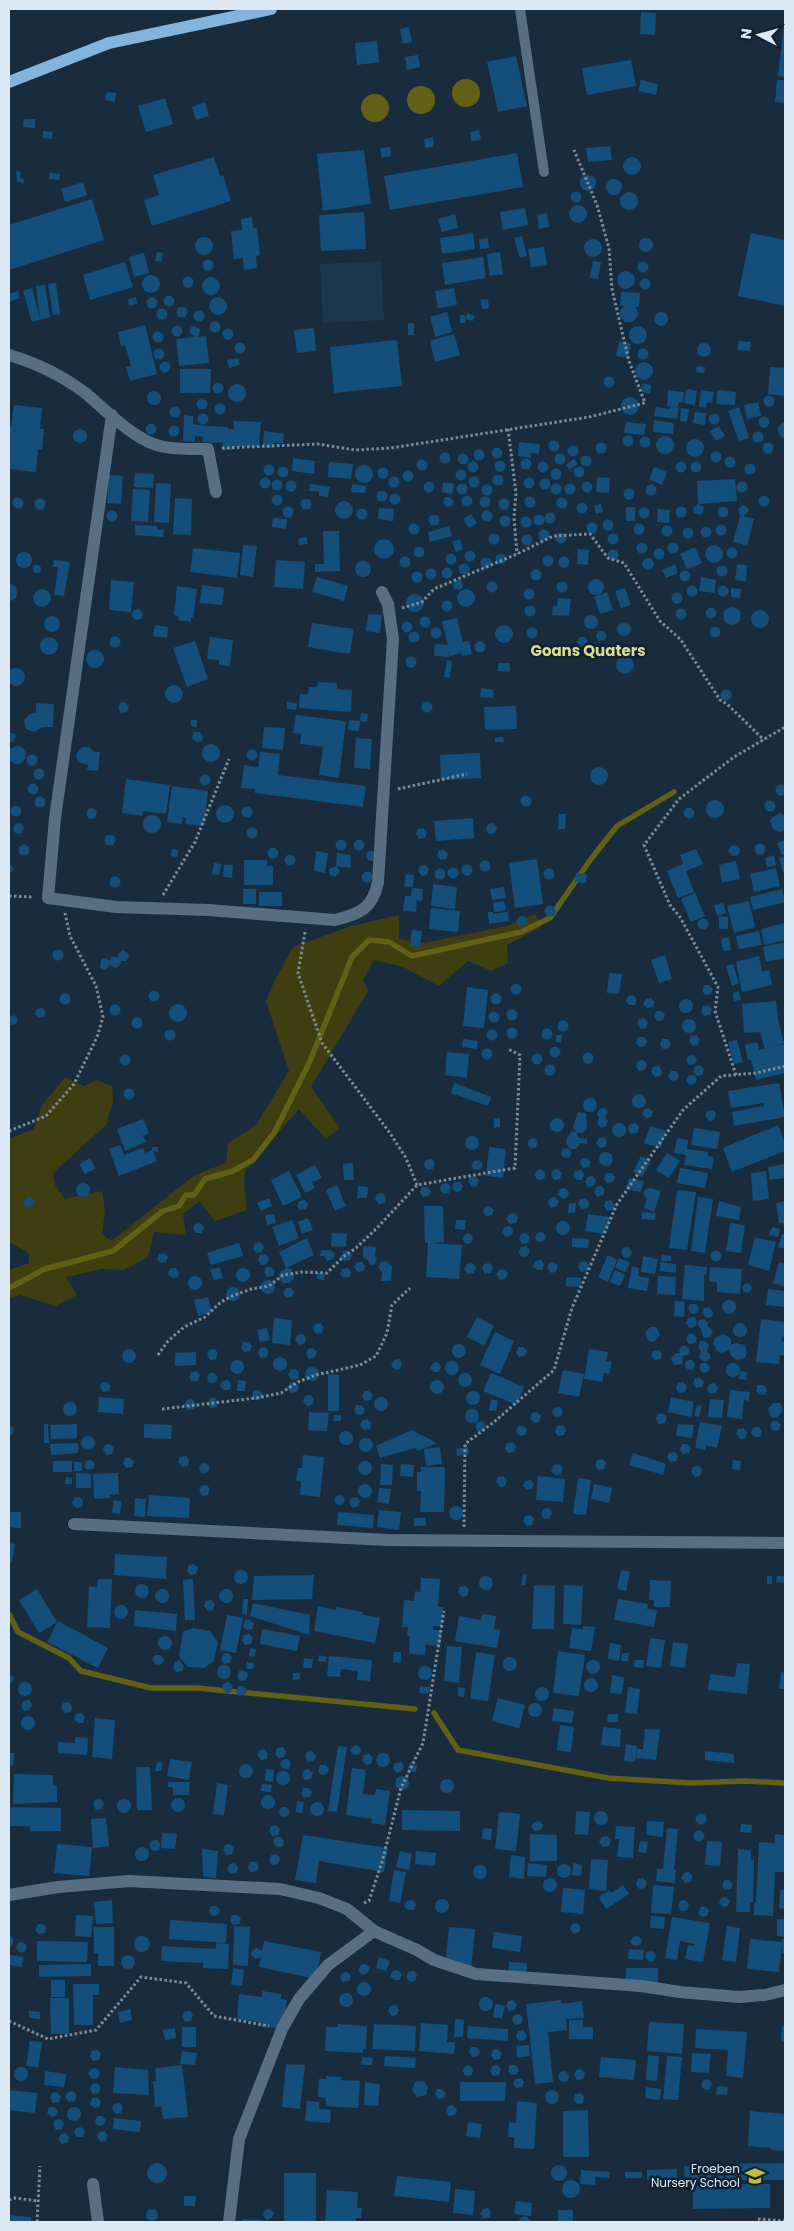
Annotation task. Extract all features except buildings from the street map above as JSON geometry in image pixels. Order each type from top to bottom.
[{"type":"main road","points":[[9,82],[109,43],[271,9]]},
{"type":"street","points":[[9,355],[32,362],[55,373],[82,391],[131,430],[152,443],[176,448],[208,449],[216,492]]},
{"type":"street","points":[[112,416],[55,818],[48,898],[116,907],[336,920],[352,916],[368,907],[376,896],[378,882],[382,792],[393,639],[389,612],[382,592]]},
{"type":"street","points":[[74,1524],[387,1540],[785,1543]]},
{"type":"street","points":[[9,1895],[58,1887],[129,1882],[280,1889],[319,1898],[347,1910],[374,1931],[434,1960],[476,1974],[641,1986],[680,1992],[739,1997],[765,1995],[785,1990]]},
{"type":"street","points":[[229,2222],[239,2139],[282,2029],[298,1999],[328,1965],[374,1931]]},
{"type":"street","points":[[93,2184],[98,2222]]},
{"type":"lane","points":[[520,9],[544,172]]},
{"type":"path","points":[[208,449],[318,444],[355,450],[392,448],[589,417],[645,403],[625,343],[612,289],[609,248],[598,205],[574,150]]},
{"type":"path","points":[[508,429],[516,494],[514,518],[517,554]]},
{"type":"path","points":[[389,612],[422,602],[434,589],[517,554],[553,536],[590,534],[608,558],[624,563],[660,621],[681,640],[720,700],[727,704],[764,740]]},
{"type":"path","points":[[736,1075],[715,1011],[718,987],[680,918],[670,904],[644,845],[680,799],[734,757],[785,728]]},
{"type":"path","points":[[155,908],[196,842],[229,759]]},
{"type":"path","points":[[382,792],[467,774]]},
{"type":"path","points":[[9,896],[48,898]]},
{"type":"path","points":[[9,1131],[46,1116],[74,1084],[97,1037],[103,1017],[96,986],[70,936],[63,901]]},
{"type":"path","points":[[308,919],[298,973],[322,1043],[390,1133],[406,1158],[417,1185]]},
{"type":"path","points":[[158,1355],[168,1341],[184,1327],[205,1317],[221,1302],[232,1296],[251,1289],[269,1286],[283,1275],[302,1272],[327,1273],[376,1229],[417,1185],[515,1168],[520,1055],[508,1048]]},
{"type":"path","points":[[464,1540],[465,1444],[494,1422],[554,1370],[572,1308],[617,1204],[683,1110],[722,1076],[756,1073],[785,1066]]},
{"type":"path","points":[[162,1409],[256,1398],[281,1392],[298,1382],[316,1375],[360,1365],[376,1356],[387,1333],[392,1305],[410,1288]]},
{"type":"path","points":[[347,1910],[369,1901],[382,1862],[401,1788],[423,1743],[444,1611]]},
{"type":"path","points":[[9,2022],[48,2039],[96,2030],[141,1977],[186,1983],[214,2016],[282,2029]]},
{"type":"path","points":[[37,2222],[40,2166]]},
{"type":"path","points":[[9,2200],[15,2198],[38,2201]]},
{"type":"path","points":[[758,2221],[785,2220]]},
{"type":"shaded area","points":[[466,79],[476,83],[480,93],[476,103],[466,107],[456,103],[452,93],[456,83]]},
{"type":"shaded area","points":[[421,86],[431,90],[435,100],[431,110],[421,114],[411,110],[407,100],[411,90]]},
{"type":"shaded area","points":[[375,94],[385,98],[389,108],[385,118],[375,122],[365,118],[361,108],[365,98]]},
{"type":"shaded area","points":[[381,261],[384,320],[323,323],[320,264]]},
{"type":"shaded area","points":[[535,914],[541,927],[507,945],[508,963],[491,971],[468,961],[439,986],[403,967],[374,960],[363,980],[368,991],[311,1087],[340,1128],[326,1139],[299,1109],[245,1171],[244,1183],[247,1210],[215,1221],[199,1201],[183,1214],[186,1235],[154,1232],[148,1257],[124,1270],[102,1269],[66,1277],[77,1295],[56,1306],[20,1295],[9,1299],[9,1270],[29,1263],[29,1253],[9,1242],[9,1139],[34,1129],[41,1107],[65,1077],[84,1086],[96,1080],[112,1086],[113,1101],[106,1125],[53,1173],[55,1185],[65,1199],[102,1191],[105,1210],[102,1234],[111,1241],[195,1175],[226,1163],[228,1143],[256,1125],[289,1071],[266,1001],[293,947],[351,926],[399,915],[399,939],[424,943],[507,926]]},
{"type":"waterway","points":[[9,1288],[45,1269],[113,1251],[163,1211],[179,1206],[186,1195],[194,1195],[205,1179],[233,1171],[253,1160],[274,1133],[310,1061],[352,957],[369,940],[389,942],[412,956],[521,932],[550,918],[591,859],[617,826],[674,792]]},
{"type":"waterway","points":[[9,1614],[18,1632],[69,1658],[81,1671],[151,1688],[197,1688],[415,1709]]},
{"type":"waterway","points":[[434,1713],[458,1750],[608,1778],[691,1783],[745,1781],[785,1783]]},
{"type":"place","name":"Froeben Nursery School","points":[[755,2176]]},
{"type":"district","name":"Goans Quaters","points":[[588,651]]}]
